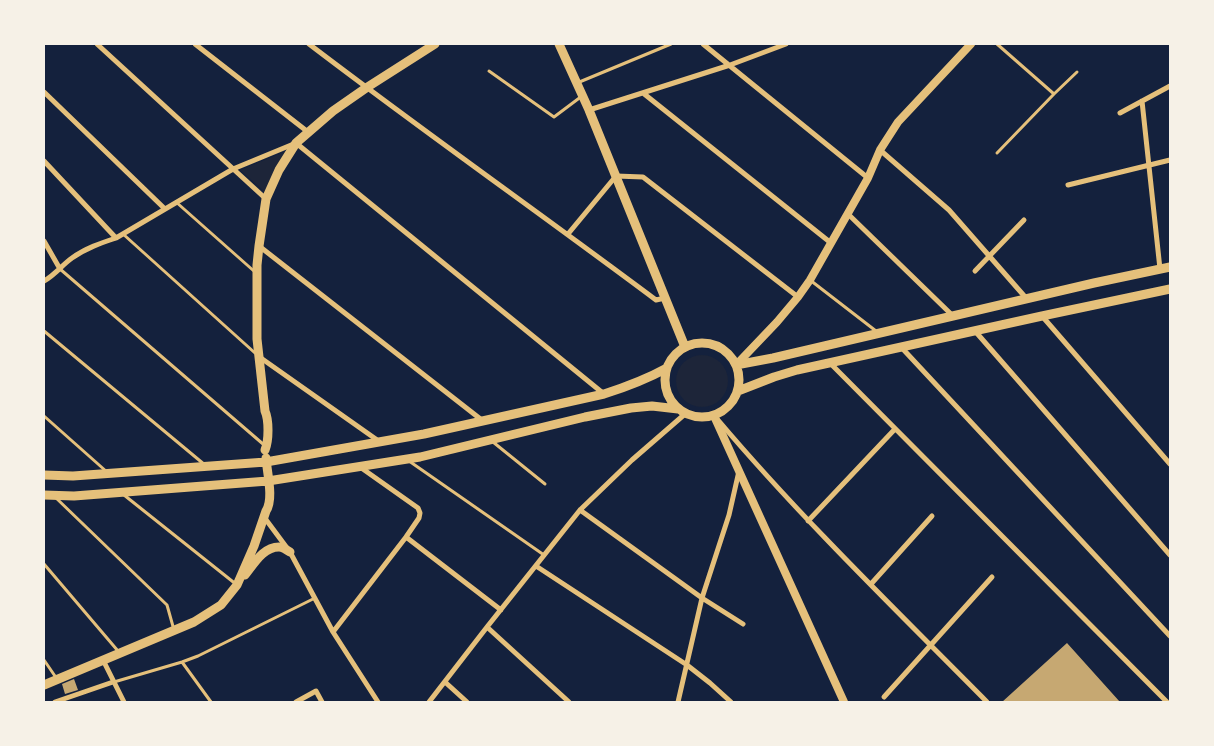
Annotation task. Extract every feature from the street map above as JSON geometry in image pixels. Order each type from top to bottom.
[{"type":"main road","points":[[559,44],[589,110],[685,347]]},
{"type":"main road","points":[[237,585],[269,506],[270,488],[264,447],[268,444],[267,416],[256,339],[259,246],[266,199],[279,170],[296,143],[333,111],[431,45]]},
{"type":"main road","points":[[736,365],[1170,266]]},
{"type":"main road","points":[[738,391],[797,370],[1170,289]]},
{"type":"main road","points":[[48,495],[74,496],[268,482],[420,457],[585,417],[632,408],[652,406],[682,412],[695,417],[714,416],[729,406],[738,391],[739,382],[736,365],[730,355],[720,347],[709,343],[697,343],[685,347],[671,359],[665,379],[666,390],[671,401],[682,412]]},
{"type":"main road","points":[[45,474],[74,476],[266,462],[424,434],[604,394],[624,388],[667,368]]},
{"type":"main road","points":[[44,685],[194,622],[221,604],[260,556],[270,549],[280,547],[290,552]]},
{"type":"street","points":[[97,44],[266,199]]},
{"type":"street","points":[[195,44],[308,132]]},
{"type":"street","points":[[309,44],[366,88],[656,300],[665,298]]},
{"type":"street","points":[[703,44],[868,178]]},
{"type":"street","points":[[589,110],[730,65],[786,44]]},
{"type":"street","points":[[736,365],[777,322],[810,280],[868,178],[880,150],[898,122],[971,44]]},
{"type":"street","points":[[1120,113],[1170,86]]},
{"type":"street","points":[[44,92],[165,209]]},
{"type":"street","points":[[643,93],[831,243]]},
{"type":"street","points":[[1142,101],[1160,269]]},
{"type":"street","points":[[44,281],[72,258],[97,244],[116,238],[233,169],[296,143],[604,394]]},
{"type":"street","points":[[880,150],[949,210],[1026,298]]},
{"type":"street","points":[[1068,186],[1170,160]]},
{"type":"street","points":[[44,161],[116,238]]},
{"type":"street","points":[[568,234],[616,176],[643,177],[798,297]]},
{"type":"street","points":[[847,213],[953,316]]},
{"type":"street","points":[[975,272],[1024,220]]},
{"type":"street","points":[[44,241],[60,269]]},
{"type":"street","points":[[259,246],[483,421]]},
{"type":"street","points":[[1042,316],[1170,464]]},
{"type":"street","points":[[975,331],[1170,555]]},
{"type":"street","points":[[900,348],[1170,636]]},
{"type":"street","points":[[258,355],[380,442]]},
{"type":"street","points":[[830,363],[1167,702]]},
{"type":"street","points":[[429,702],[486,627],[580,510],[682,412]]},
{"type":"street","points":[[714,416],[844,702]]},
{"type":"street","points":[[714,416],[808,521],[987,702]]},
{"type":"street","points":[[808,521],[895,428]]},
{"type":"street","points":[[334,632],[406,537],[419,518],[420,513],[418,508],[359,466]]},
{"type":"street","points":[[678,702],[702,598],[729,514],[739,470]]},
{"type":"street","points":[[580,510],[702,598],[743,624]]},
{"type":"street","points":[[265,514],[290,552],[334,632],[378,702]]},
{"type":"street","points":[[870,584],[932,516]]},
{"type":"street","points":[[406,537],[501,610]]},
{"type":"street","points":[[536,566],[687,665],[731,702]]},
{"type":"street","points":[[884,697],[992,577]]},
{"type":"street","points":[[486,627],[569,702]]},
{"type":"street","points":[[103,660],[124,702]]},
{"type":"street","points":[[55,702],[113,682]]},
{"type":"street","points":[[445,682],[467,702]]},
{"type":"street","points":[[296,702],[316,691],[322,702]]},
{"type":"lane","points":[[577,84],[671,44]]},
{"type":"lane","points":[[997,44],[1054,94]]},
{"type":"lane","points":[[488,71],[554,118],[582,95]]},
{"type":"lane","points":[[997,154],[1077,72]]},
{"type":"lane","points":[[176,202],[257,274]]},
{"type":"lane","points":[[123,234],[258,355]]},
{"type":"lane","points":[[60,269],[264,447]]},
{"type":"lane","points":[[810,280],[879,333]]},
{"type":"lane","points":[[44,332],[207,467]]},
{"type":"lane","points":[[44,416],[110,474]]},
{"type":"lane","points":[[491,440],[545,484]]},
{"type":"lane","points":[[407,459],[544,555]]},
{"type":"lane","points":[[121,492],[237,585]]},
{"type":"lane","points":[[48,495],[167,605],[175,630]]},
{"type":"lane","points":[[44,564],[120,653]]},
{"type":"lane","points":[[113,682],[198,656],[315,597]]},
{"type":"lane","points":[[44,660],[57,680]]},
{"type":"lane","points":[[182,662],[211,702]]},
{"type":"shaded area","points":[[287,151],[265,192],[240,170]]},
{"type":"shaded area","points":[[697,355],[707,355],[716,359],[724,367],[728,381],[724,395],[716,403],[707,407],[697,407],[688,403],[680,395],[676,386],[676,376],[680,367],[688,359]]},
{"type":"building","points":[[1067,643],[1120,702],[1002,702]]},
{"type":"building","points":[[74,679],[78,690],[65,694],[62,684]]}]
